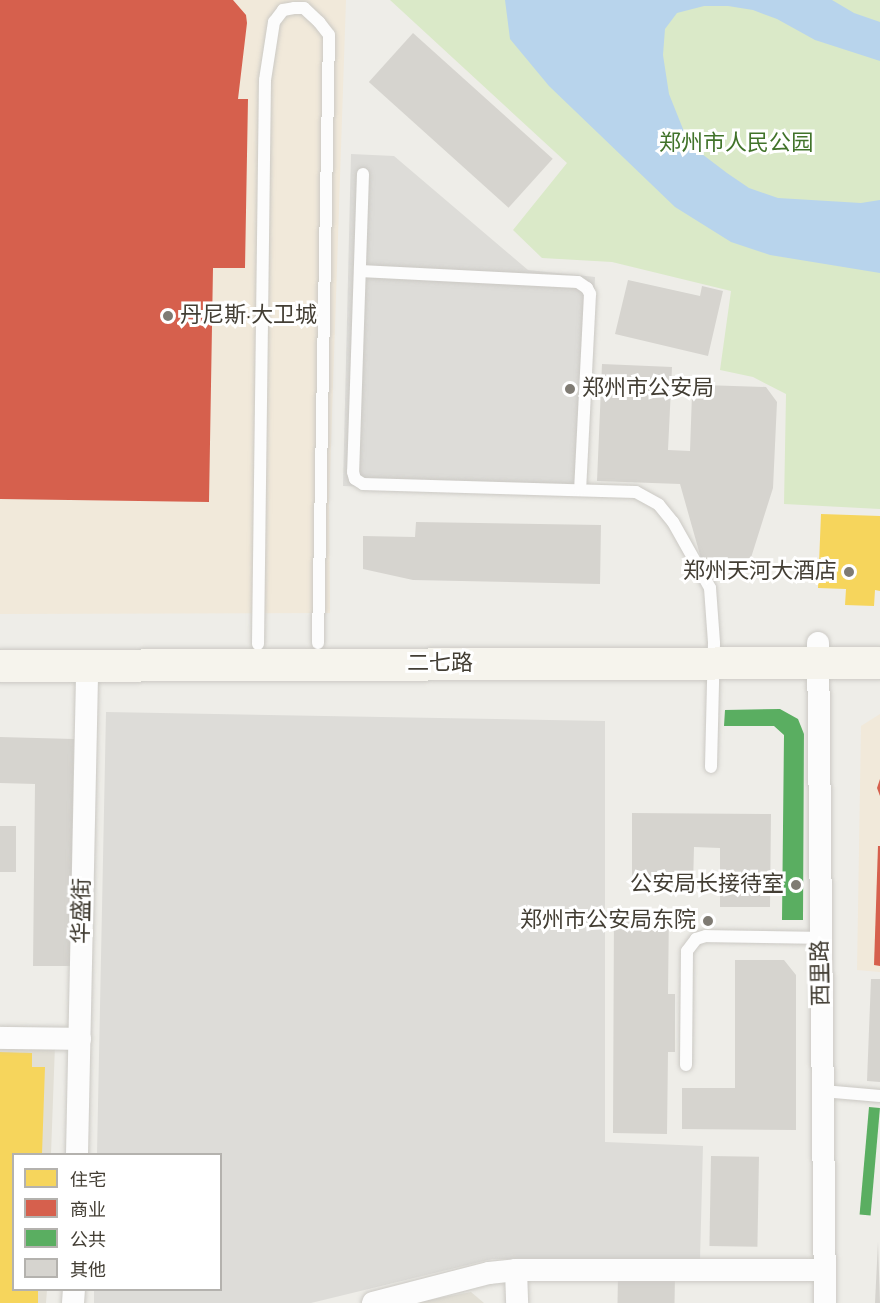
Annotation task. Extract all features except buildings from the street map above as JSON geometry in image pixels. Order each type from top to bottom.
[{"type":"main road","name":"二七路","points":[[0,644],[318,643],[714,653]]},
{"type":"main road","name":"二七路","points":[[0,666],[87,667],[714,653],[818,653],[880,644]]},
{"type":"main road","name":"二七路","points":[[818,653],[880,663]]},
{"type":"street","name":"西里路","points":[[818,653],[825,1303]]},
{"type":"street","name":"华盛街","points":[[77,1153],[87,667]]},
{"type":"street","points":[[0,1038],[80,1039]]},
{"type":"street","points":[[373,1303],[489,1273],[516,1270],[825,1270]]},
{"type":"street","points":[[516,1270],[517,1303]]},
{"type":"lane","points":[[258,644],[264,80],[274,22],[290,4],[304,8],[319,22],[328,35],[318,643]]},
{"type":"lane","points":[[363,174],[353,472],[355,479],[363,484],[636,492],[659,505],[673,522],[710,588],[714,653],[711,767]]},
{"type":"lane","points":[[360,271],[578,282],[587,288],[590,294],[580,490]]},
{"type":"lane","points":[[686,1065],[687,951],[696,939],[706,936],[821,938]]},
{"type":"lane","points":[[823,1091],[880,1096]]},
{"type":"shaded area","name":"丹尼斯·大卫城","points":[[0,0],[346,0],[329,504],[330,613],[0,614]]},
{"type":"shaded area","points":[[351,154],[394,156],[528,270],[595,277],[585,495],[343,486]]},
{"type":"shaded area","points":[[106,712],[605,721],[605,1142],[703,1146],[700,1260],[492,1259],[311,1303],[94,1303],[94,1291],[222,1291],[222,1153],[97,1153]]},
{"type":"shaded area","points":[[880,714],[880,972],[857,970],[861,726]]},
{"type":"shaded area","points":[[0,1044],[55,1045],[51,1153],[12,1153],[12,1291],[47,1291],[46,1303],[0,1303]]},
{"type":"shaded area","points":[[471,1292],[484,1303],[413,1303]]},
{"type":"green space","name":"郑州市人民公园","points":[[390,0],[880,0],[880,509],[784,504],[786,394],[753,377],[720,370],[731,291],[612,262],[542,258],[513,230],[567,163]]},
{"type":"water","points":[[505,0],[832,0],[854,13],[880,22],[880,61],[815,40],[777,19],[753,10],[728,6],[704,6],[677,13],[665,29],[663,55],[669,94],[683,129],[702,154],[749,188],[778,198],[861,203],[880,200],[880,273],[770,255],[731,242],[675,207],[549,86],[510,39]]},
{"type":"place","name":"丹尼斯·大卫城","points":[[168,316]]},
{"type":"place","name":"郑州市公安局","points":[[570,389]]},
{"type":"place","name":"郑州天河大酒店","points":[[849,572]]},
{"type":"place","name":"公安局长接待室","points":[[796,885]]},
{"type":"place","name":"郑州市公安局东院","points":[[708,921]]}]
